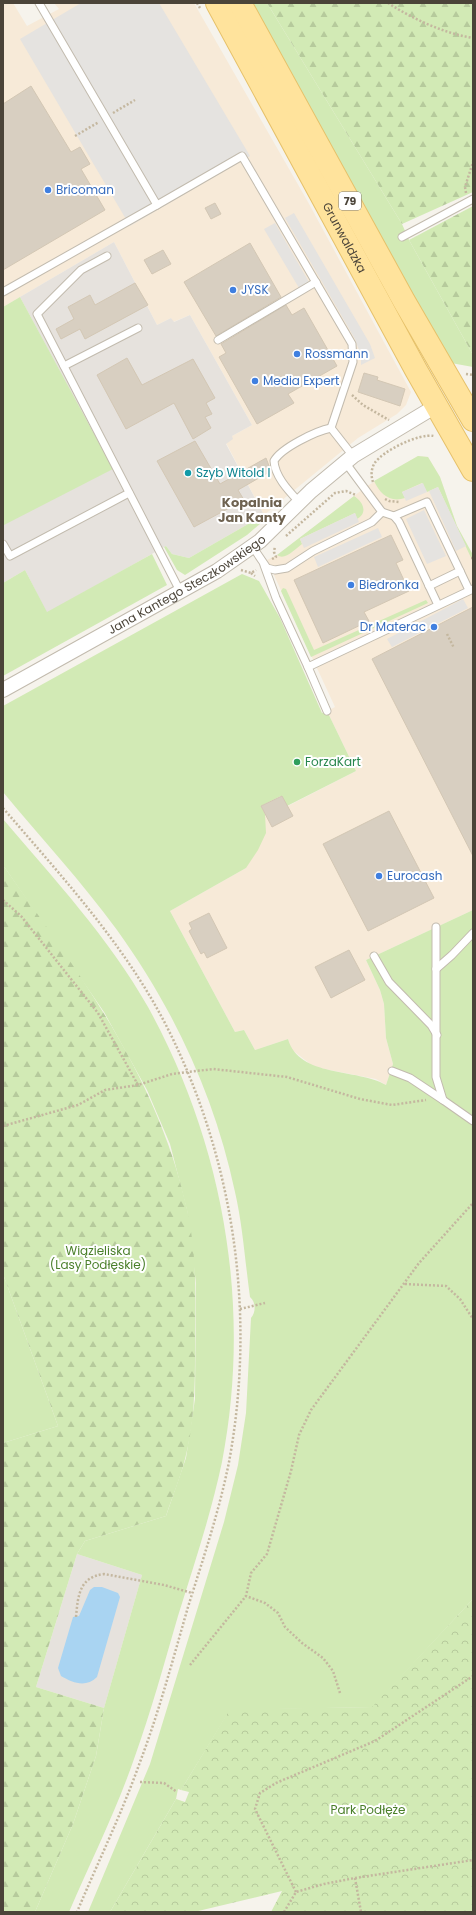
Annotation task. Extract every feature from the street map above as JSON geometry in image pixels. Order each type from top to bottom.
[{"type":"main road","name":"Grunwaldzka","points":[[217,3],[436,406],[473,470]]},
{"type":"main road","name":"Grunwaldzka","points":[[240,3],[401,294],[473,420]]},
{"type":"street","name":"Jana Kantego Steczkowskiego","points":[[3,690],[217,571],[275,528],[300,502],[349,459],[436,406]]},
{"type":"lane","points":[[39,3],[157,205]]},
{"type":"lane","points":[[3,292],[242,156],[352,344],[353,362],[330,428]]},
{"type":"lane","points":[[402,237],[470,200]]},
{"type":"lane","points":[[107,256],[81,270],[37,314],[180,591]]},
{"type":"lane","points":[[218,340],[316,282]]},
{"type":"lane","points":[[64,366],[138,328]]},
{"type":"lane","points":[[330,428],[382,512],[394,516],[399,522],[438,605]]},
{"type":"lane","points":[[300,502],[284,485],[276,471],[274,461],[280,453],[316,432],[330,428]]},
{"type":"lane","points":[[3,544],[10,556],[129,493]]},
{"type":"lane","points":[[308,667],[471,590],[460,571],[427,502],[394,516]]},
{"type":"lane","points":[[264,565],[271,570],[287,568],[313,551],[372,522],[382,512]]},
{"type":"lane","points":[[252,546],[264,565],[276,598],[327,711]]},
{"type":"lane","points":[[429,586],[460,571]]},
{"type":"lane","points":[[436,927],[438,1035],[436,1077],[443,1100]]},
{"type":"lane","points":[[436,969],[473,933]]},
{"type":"lane","points":[[374,956],[389,982],[431,1025],[438,1035]]},
{"type":"lane","points":[[392,1071],[410,1078],[473,1120]]},
{"type":"path","points":[[388,3],[405,14],[435,27],[473,38]]},
{"type":"path","points":[[470,200],[465,187],[473,162]]},
{"type":"path","points":[[346,384],[357,401],[391,422]]},
{"type":"path","points":[[374,486],[372,471],[378,460],[417,437],[423,435],[435,437]]},
{"type":"path","points":[[283,538],[335,493],[346,491],[359,497]]},
{"type":"path","points":[[382,496],[389,501],[401,502]]},
{"type":"path","points":[[251,573],[276,557],[274,549],[277,543]]},
{"type":"path","points":[[237,571],[246,571],[255,576]]},
{"type":"path","points":[[447,634],[454,648]]},
{"type":"path","points":[[3,808],[109,934],[153,1003],[188,1073],[207,1126],[226,1194],[235,1253],[240,1309],[238,1398],[228,1463],[215,1520],[140,1762],[77,1912]]},
{"type":"path","points":[[3,900],[22,916],[98,1013],[138,1086]]},
{"type":"path","points":[[3,1126],[78,1105],[105,1090],[138,1086],[172,1074],[213,1069],[287,1077],[360,1099],[392,1105],[443,1100]]},
{"type":"path","points":[[190,1665],[246,1596],[252,1573],[267,1554],[291,1471],[298,1436],[311,1410],[419,1263],[473,1203]]},
{"type":"path","points":[[404,1284],[446,1286],[460,1300],[473,1319]]},
{"type":"path","points":[[240,1309],[265,1303]]},
{"type":"path","points":[[76,1617],[82,1586],[88,1579],[95,1575],[104,1574],[164,1585],[192,1593]]},
{"type":"path","points":[[246,1596],[265,1603],[278,1613],[285,1627],[295,1637],[323,1658],[333,1671],[340,1693]]},
{"type":"path","points":[[296,1892],[255,1810],[260,1793],[276,1783],[375,1741],[473,1676]]},
{"type":"path","points":[[140,1782],[164,1783],[177,1792]]},
{"type":"path","points":[[284,1912],[296,1892],[324,1884],[473,1860]]},
{"type":"path","points":[[355,1878],[361,1912]]},
{"type":"shaded area","points":[[3,3],[13,3],[27,26],[59,9],[54,3],[194,3],[308,202],[411,392],[406,405],[397,414],[358,438],[264,515],[226,443],[232,436],[252,425],[190,315],[173,322],[171,318],[157,325],[114,242],[3,307]]},
{"type":"shaded area","points":[[81,3],[159,3],[250,156],[130,226],[20,39]]},
{"type":"shaded area","points":[[294,213],[370,344],[375,358],[361,365],[361,356],[355,339],[285,218]]},
{"type":"shaded area","points":[[275,223],[309,282],[299,288],[264,229]]},
{"type":"shaded area","points":[[114,242],[157,325],[171,318],[174,322],[190,315],[252,425],[232,436],[233,439],[226,444],[264,515],[189,558],[172,554],[166,546],[47,613],[25,570],[3,583],[3,524],[112,469],[20,297]]},
{"type":"shaded area","points":[[418,456],[428,457],[440,477],[457,526],[473,555],[473,910],[366,960],[380,990],[384,1004],[386,1038],[393,1064],[386,1085],[376,1079],[314,1067],[291,1049],[288,1039],[255,1050],[244,1030],[235,1032],[170,911],[246,868],[261,807],[282,796],[288,806],[356,771],[327,711],[335,707],[267,560],[279,554],[367,486]]},
{"type":"shaded area","points":[[423,483],[427,492],[406,501],[402,492]]},
{"type":"shaded area","points":[[438,487],[466,546],[456,551],[429,491]]},
{"type":"shaded area","points":[[424,510],[446,556],[427,564],[406,519]]},
{"type":"shaded area","points":[[355,513],[359,522],[304,548],[300,539]]},
{"type":"shaded area","points":[[378,528],[382,537],[318,567],[314,557]]},
{"type":"shaded area","points":[[463,599],[468,608],[392,647],[387,639]]},
{"type":"shaded area","points":[[77,1554],[142,1575],[104,1708],[36,1687]]},
{"type":"green space","points":[[250,3],[267,3],[402,224],[409,240],[473,355],[473,367],[451,363]]},
{"type":"green space","points":[[267,3],[473,3],[473,192],[402,224]]},
{"type":"green space","points":[[473,206],[473,355],[409,240]]},
{"type":"green space","points":[[20,297],[113,469],[4,525],[3,307]]},
{"type":"green space","points":[[418,456],[428,457],[440,477],[457,526],[473,555],[473,562],[438,487],[427,492],[422,483],[402,492],[405,498],[395,499],[382,493],[374,481]]},
{"type":"green space","points":[[354,496],[362,504],[363,513],[361,516],[357,519],[355,513],[300,539],[302,544],[287,555],[283,557],[277,555]]},
{"type":"green space","points":[[264,515],[267,518],[247,535],[185,575],[177,570],[164,547],[166,546],[172,554],[189,558]]},
{"type":"green space","points":[[152,554],[167,585],[3,676],[3,583],[25,570],[47,612]]},
{"type":"green space","points":[[242,574],[259,581],[280,618],[322,713],[327,711],[356,771],[287,806],[281,796],[261,806],[265,814],[266,833],[258,850],[246,868],[170,911],[235,1032],[244,1030],[255,1050],[288,1039],[294,1051],[304,1060],[316,1066],[360,1076],[386,1085],[393,1064],[386,1038],[384,1004],[380,990],[366,960],[473,910],[473,1599],[373,1707],[230,1710],[181,1790],[178,1789],[176,1799],[110,1912],[88,1912],[150,1764],[224,1522],[238,1465],[246,1413],[251,1318],[255,1307],[250,1297],[238,1205],[227,1157],[204,1088],[174,1023],[138,960],[90,895],[3,792],[3,706]]},
{"type":"green space","points":[[283,588],[286,589],[314,650],[426,600],[428,603],[311,657],[281,591]]},
{"type":"green space","points":[[3,819],[80,910],[116,957],[148,1007],[174,1060],[196,1115],[213,1171],[225,1228],[232,1286],[234,1345],[231,1404],[222,1462],[213,1501],[140,1741],[119,1798],[69,1912],[35,1912],[73,1824],[96,1756],[104,1708],[142,1575],[77,1554],[85,1541],[166,1516],[186,1458],[195,1399],[196,1283],[187,1210],[170,1144],[147,1090],[104,1012],[3,865]]},
{"type":"green space","name":"Wiązieliska (Lasy Podłęskie)","points":[[3,865],[87,987],[113,1028],[136,1070],[156,1114],[174,1160],[190,1224],[194,1255],[195,1286],[195,1380],[189,1444],[166,1516],[85,1541],[77,1554],[36,1687],[104,1708],[96,1756],[73,1824],[35,1912],[3,1912],[3,1443],[58,1426],[3,1274]]},
{"type":"green space","points":[[3,1274],[58,1426],[3,1443]]},
{"type":"green space","name":"Park Podłęże","points":[[473,1599],[473,1912],[271,1912],[282,1891],[194,1912],[110,1912],[176,1799],[185,1802],[189,1792],[181,1790],[230,1709],[372,1707]]},
{"type":"water","points":[[94,1587],[102,1587],[118,1593],[120,1597],[97,1677],[88,1682],[79,1683],[70,1681],[61,1676],[58,1668],[73,1617],[79,1616],[90,1590]]},
{"type":"building","name":"Bricoman","points":[[31,86],[71,152],[80,147],[90,164],[81,169],[105,210],[3,270],[3,104]]},
{"type":"building","points":[[215,203],[221,214],[211,219],[205,208]]},
{"type":"building","name":"JYSK","points":[[250,243],[281,297],[216,336],[184,282]]},
{"type":"building","points":[[163,250],[171,264],[152,274],[144,260]]},
{"type":"building","points":[[135,283],[148,305],[85,339],[80,329],[61,339],[56,329],[74,319],[68,307],[90,295],[95,305]]},
{"type":"building","points":[[286,305],[292,315],[304,308],[337,366],[288,394],[294,403],[257,424],[219,357],[226,353],[221,344]]},
{"type":"building","points":[[127,358],[142,385],[193,359],[215,398],[206,403],[212,414],[205,417],[211,428],[193,439],[174,403],[126,429],[97,375]]},
{"type":"building","points":[[364,373],[378,377],[377,380],[405,389],[400,406],[358,392]]},
{"type":"building","name":"Szyb Witold I","points":[[195,441],[220,484],[266,458],[271,471],[238,490],[244,500],[194,527],[157,461]]},
{"type":"building","name":"Biedronka","points":[[391,535],[403,560],[396,563],[409,591],[364,612],[369,621],[323,643],[294,580]]},
{"type":"building","points":[[473,607],[473,856],[372,659]]},
{"type":"building","points":[[282,796],[293,816],[272,827],[261,806]]},
{"type":"building","points":[[389,811],[434,898],[368,931],[323,844]]},
{"type":"building","points":[[209,913],[227,948],[207,958],[204,952],[201,954],[189,931],[192,929],[189,923]]},
{"type":"building","points":[[349,950],[365,980],[331,998],[315,967]]},
{"type":"place","name":"Bricoman","points":[[48,190]]},
{"type":"place","name":"JYSK","points":[[233,290]]},
{"type":"place","name":"Rossmann","points":[[297,354]]},
{"type":"place","name":"Media Expert","points":[[255,381]]},
{"type":"place","name":"Szyb Witold I","points":[[188,473]]},
{"type":"place","name":"Biedronka","points":[[351,585]]},
{"type":"place","name":"Dr Materac","points":[[434,627]]},
{"type":"place","name":"ForzaKart","points":[[297,762]]},
{"type":"place","name":"Eurocash","points":[[379,876]]},
{"type":"district","name":"Kopalnia Jan Kanty","points":[[252,510]]}]
